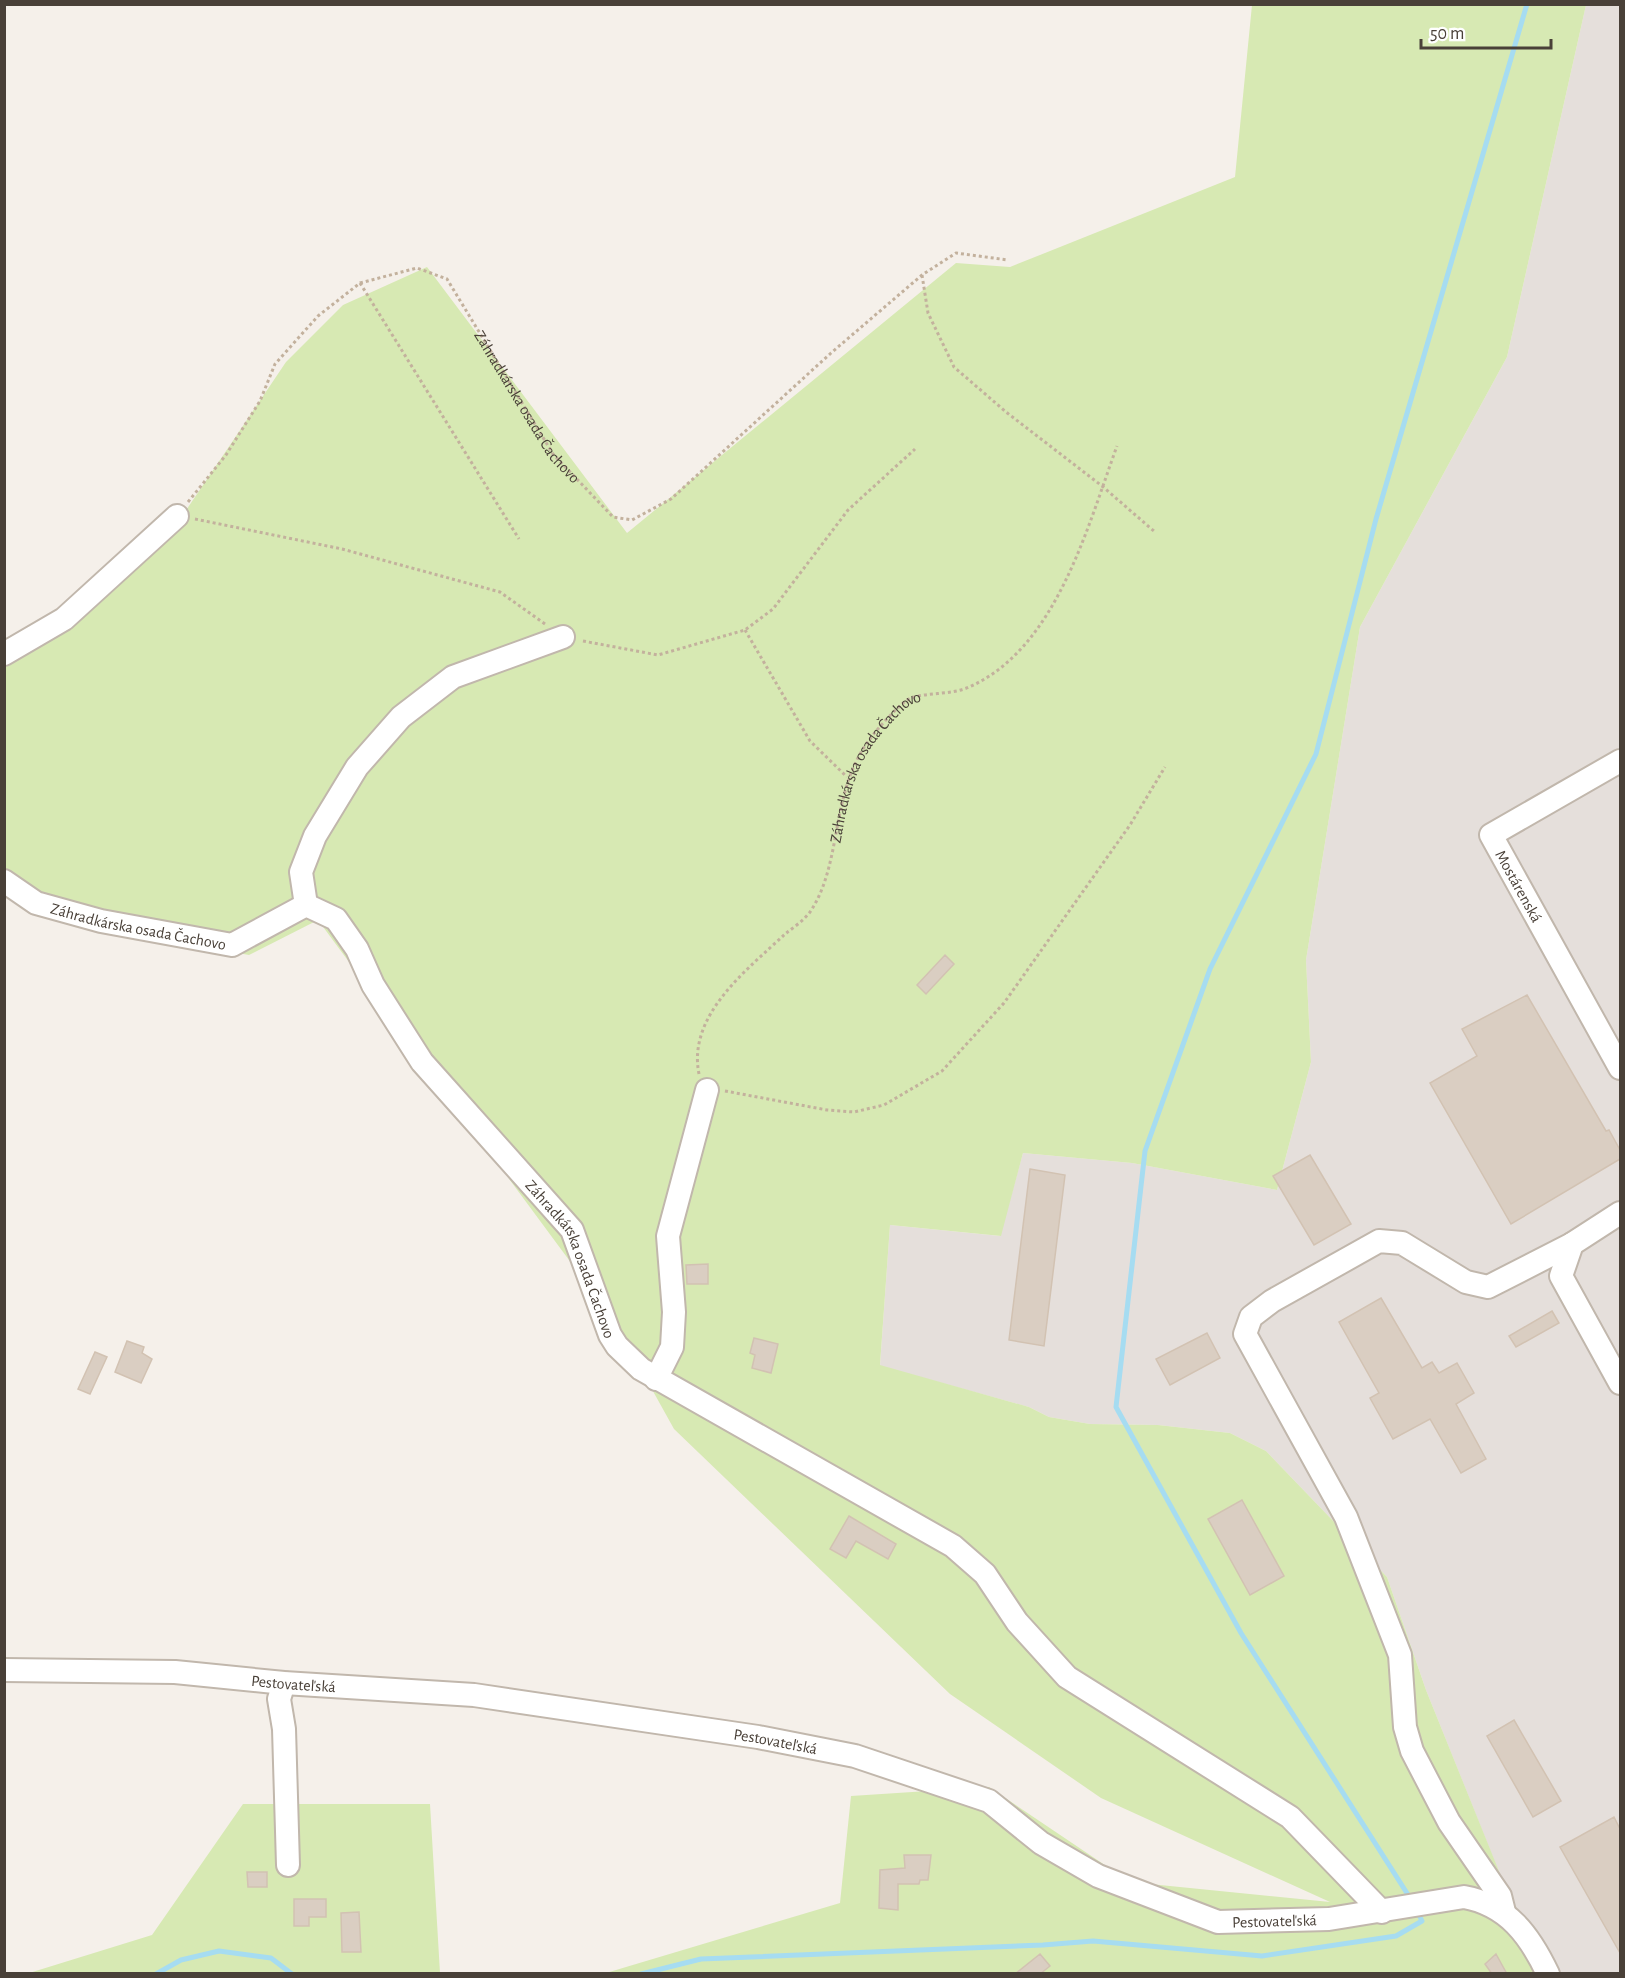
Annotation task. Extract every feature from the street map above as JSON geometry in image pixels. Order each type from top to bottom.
[{"type":"street","points":[[4,654],[64,619],[177,516]]},
{"type":"street","points":[[306,905],[301,872],[315,836],[357,767],[401,717],[453,677],[563,637]]},
{"type":"street","name":"Mostárenská","points":[[1620,761],[1491,835],[1620,1068]]},
{"type":"street","name":"Záhradkárska osada Čachovo","points":[[4,881],[36,903],[90,918],[232,945],[306,905],[336,919],[357,949],[373,985],[422,1062],[572,1230],[610,1335],[617,1346],[656,1379],[690,1395],[953,1546],[985,1574],[1017,1622],[1067,1677],[1290,1817],[1382,1912]]},
{"type":"street","points":[[656,1379],[672,1347],[674,1312],[668,1236],[707,1090]]},
{"type":"street","points":[[1548,1974],[1528,1938],[1504,1912],[1500,1896],[1449,1821],[1412,1751],[1404,1727],[1400,1655],[1346,1517],[1245,1334],[1251,1317],[1272,1301],[1379,1241],[1402,1243],[1466,1282],[1488,1287],[1572,1244],[1620,1213]]},
{"type":"street","points":[[1572,1244],[1561,1276],[1620,1383]]},
{"type":"street","name":"Pestovateľská","points":[[4,1670],[175,1672],[284,1683],[474,1695],[758,1737],[855,1756],[989,1801],[1041,1844],[1098,1876],[1218,1922],[1329,1919],[1464,1897],[1478,1900],[1504,1912]]},
{"type":"street","points":[[284,1683],[279,1699],[284,1729],[288,1865]]},
{"type":"path","name":"Záhradkárska osada Čachovo","points":[[177,516],[226,455],[260,401],[275,364],[318,316],[360,283],[417,268],[447,279],[553,454],[613,517],[632,520],[671,499],[831,353],[922,275],[956,254],[1008,260]]},
{"type":"path","points":[[922,275],[928,313],[954,367],[1006,412],[1102,486],[1155,532]]},
{"type":"path","points":[[360,283],[519,539]]},
{"type":"path","name":"Záhradkárska osada Čachovo","points":[[707,1090],[699,1075],[697,1062],[698,1040],[705,1024],[717,1003],[758,959],[811,910],[826,876],[847,777],[870,739],[909,698],[968,688],[1009,662],[1054,606],[1074,563],[1117,446]]},
{"type":"path","points":[[177,516],[342,549],[500,592],[563,637],[658,655],[745,630],[773,609],[848,510],[915,449]]},
{"type":"path","points":[[745,630],[810,741],[847,777]]},
{"type":"path","points":[[707,1090],[742,1092],[827,1110],[854,1112],[884,1104],[942,1071],[1004,1003],[1130,825],[1165,767]]},
{"type":"shaded area","points":[[1586,5],[1620,5],[1620,1973],[1558,1973],[1509,1897],[1426,1690],[1387,1577],[1266,1451],[1230,1433],[1158,1425],[1090,1424],[1049,1417],[1029,1407],[880,1366],[890,1225],[1000,1236],[1023,1153],[1132,1163],[1277,1190],[1311,1062],[1306,960],[1360,627],[1507,357]]},
{"type":"green space","points":[[1252,5],[1586,5],[1507,357],[1360,627],[1306,960],[1311,1062],[1277,1190],[1132,1163],[1023,1153],[1001,1236],[890,1225],[880,1365],[1029,1407],[1049,1417],[1090,1424],[1158,1425],[1230,1433],[1266,1451],[1387,1577],[1426,1690],[1509,1896],[1558,1973],[606,1973],[840,1903],[851,1796],[989,1787],[1130,1882],[1330,1902],[1101,1798],[950,1694],[674,1429],[614,1321],[318,920],[249,955],[69,923],[5,872],[5,666],[69,625],[168,537],[286,362],[343,305],[427,267],[627,533],[956,263],[1010,267],[1235,177]]},
{"type":"green space","points":[[243,1804],[430,1804],[440,1973],[26,1974],[152,1935]]},
{"type":"building","points":[[945,955],[954,964],[926,994],[917,985]]},
{"type":"building","points":[[1527,995],[1606,1131],[1609,1130],[1620,1150],[1620,1159],[1511,1224],[1430,1083],[1477,1056],[1462,1029]]},
{"type":"building","points":[[1310,1155],[1351,1224],[1314,1245],[1273,1176]]},
{"type":"building","points":[[1030,1169],[1065,1175],[1044,1346],[1009,1340]]},
{"type":"building","points":[[708,1264],[708,1284],[687,1284],[686,1265]]},
{"type":"building","points":[[1381,1298],[1422,1368],[1432,1362],[1439,1373],[1457,1363],[1474,1393],[1456,1404],[1486,1459],[1461,1473],[1430,1419],[1393,1439],[1370,1398],[1379,1393],[1339,1322]]},
{"type":"building","points":[[1552,1311],[1559,1323],[1516,1347],[1509,1336]]},
{"type":"building","points":[[1207,1333],[1220,1358],[1170,1385],[1156,1359]]},
{"type":"building","points":[[754,1338],[778,1344],[771,1373],[752,1368],[755,1355],[750,1353]]},
{"type":"building","points":[[127,1341],[144,1347],[142,1353],[152,1359],[141,1383],[115,1372]]},
{"type":"building","points":[[95,1352],[107,1357],[90,1394],[78,1389]]},
{"type":"building","points":[[1242,1500],[1284,1576],[1250,1595],[1208,1519]]},
{"type":"building","points":[[849,1516],[896,1544],[888,1559],[856,1541],[846,1558],[830,1549]]},
{"type":"building","points":[[1514,1720],[1561,1801],[1533,1817],[1487,1736]]},
{"type":"building","points":[[1614,1817],[1620,1829],[1620,1953],[1560,1847]]},
{"type":"building","points":[[904,1855],[931,1855],[928,1880],[920,1880],[919,1884],[898,1884],[898,1910],[879,1908],[880,1870],[905,1868]]},
{"type":"building","points":[[247,1872],[267,1872],[267,1887],[248,1887]]},
{"type":"building","points":[[294,1899],[326,1899],[326,1917],[309,1917],[309,1926],[294,1926]]},
{"type":"building","points":[[359,1912],[361,1952],[342,1952],[341,1913]]},
{"type":"building","points":[[1040,1954],[1050,1966],[1040,1974],[1015,1974]]},
{"type":"building","points":[[1496,1954],[1507,1974],[1492,1974],[1485,1964]]},
{"type":"waterway","points":[[1412,1901],[1241,1633],[1116,1407],[1145,1151],[1210,969],[1316,754],[1376,519],[1527,4]]},
{"type":"waterway","points":[[641,1974],[701,1959],[1093,1941],[1262,1956],[1396,1936],[1422,1921],[1416,1909]]},
{"type":"waterway","points":[[156,1974],[181,1960],[219,1951],[271,1958],[292,1974]]}]
